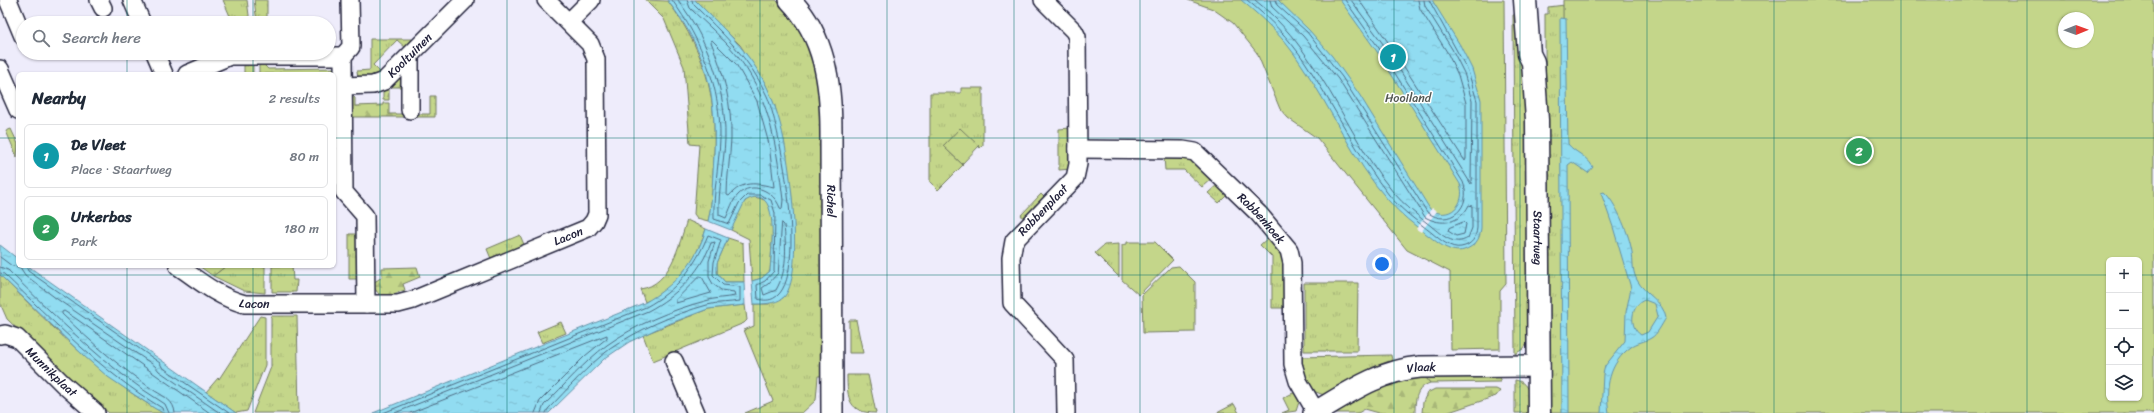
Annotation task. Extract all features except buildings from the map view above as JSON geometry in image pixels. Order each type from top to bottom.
[{"type":"main road","name":"Staartweg","points":[[1525,0],[1529,54],[1533,62],[1537,120],[1539,413]]},
{"type":"main road","name":"Staartweg","points":[[1533,62],[1538,54],[1538,0]]},
{"type":"street","points":[[0,2],[4,0]]},
{"type":"street","points":[[8,0],[16,19]]},
{"type":"street","points":[[132,0],[139,16]]},
{"type":"street","points":[[350,0],[351,47],[343,56],[344,192],[365,216],[366,304]]},
{"type":"street","name":"Kooltuinen","points":[[343,86],[379,85],[465,0]]},
{"type":"street","name":"Lacon","points":[[181,268],[208,287],[233,300],[245,304],[398,304],[413,300],[581,232],[592,225],[597,214],[596,59],[593,48],[546,0]]},
{"type":"street","points":[[569,22],[591,0]]},
{"type":"street","name":"Richel","points":[[791,0],[803,14],[818,41],[826,66],[830,96],[832,413]]},
{"type":"street","name":"Robbenplaat","points":[[1043,0],[1074,31],[1077,37],[1078,164],[1075,178],[1018,236],[1012,245],[1012,303],[1065,360],[1066,413]]},
{"type":"street","points":[[336,56],[343,56]]},
{"type":"street","points":[[410,56],[410,110]]},
{"type":"street","points":[[158,60],[163,72]]},
{"type":"street","points":[[192,72],[220,60]]},
{"type":"street","points":[[0,69],[16,105]]},
{"type":"street","name":"Robbenhoek","points":[[1078,149],[1183,150],[1195,152],[1222,177],[1282,239],[1290,250],[1292,263],[1293,364],[1298,381],[1315,412]]},
{"type":"street","name":"Munnikplaat","points":[[2,330],[17,338],[68,389],[96,413]]},
{"type":"street","points":[[674,361],[696,413]]},
{"type":"street","name":"Vlaak","points":[[1315,412],[1367,382],[1404,369],[1420,367],[1539,366]]},
{"type":"green space","points":[[223,0],[247,0],[249,16],[230,16]]},
{"type":"green space","points":[[254,0],[267,0],[267,16],[256,16]]},
{"type":"green space","points":[[645,0],[668,1],[693,42],[702,62],[708,82],[714,125],[714,148],[712,197],[708,221],[697,218],[694,214],[699,145],[690,144],[684,67],[664,19]]},
{"type":"green space","points":[[695,0],[776,0],[794,19],[804,35],[817,75],[822,119],[823,376],[818,376],[816,400],[802,413],[745,413],[773,401],[744,330],[754,326],[754,304],[769,304],[792,199],[784,141],[775,107],[765,83],[740,45]]},
{"type":"green space","name":"Hooiland","points":[[1188,0],[1504,0],[1506,284],[1500,291],[1500,349],[1451,350],[1450,272],[1407,250],[1317,138],[1288,118],[1280,109],[1257,53],[1233,23],[1213,9]]},
{"type":"green space","points":[[1563,0],[2154,0],[2154,413],[1565,413]]},
{"type":"green space","points":[[1565,5],[1593,413],[1546,413],[1545,14],[1548,14],[1548,7]]},
{"type":"green space","points":[[1521,14],[1529,96],[1528,343],[1523,349],[1515,354],[1513,15]]},
{"type":"green space","points":[[370,39],[412,39],[414,41],[407,49],[397,40],[373,65],[382,74],[378,78],[358,78],[357,71],[370,70]]},
{"type":"green space","points":[[244,63],[253,63],[253,72],[244,72]]},
{"type":"green space","points":[[259,63],[262,63],[268,69],[334,68],[336,72],[259,72]]},
{"type":"green space","points":[[399,74],[403,75],[403,87],[389,87],[389,100],[383,100],[383,90]]},
{"type":"green space","points":[[961,88],[983,88],[983,145],[980,148],[960,129],[943,146],[963,165],[938,190],[930,182],[930,93],[961,93]]},
{"type":"green space","points":[[353,96],[355,98],[355,106],[383,105],[383,103],[389,103],[389,114],[408,114],[408,117],[350,117]]},
{"type":"green space","points":[[430,96],[435,96],[435,117],[413,117],[413,114],[430,114]]},
{"type":"green space","points":[[960,128],[979,146],[962,164],[943,146]]},
{"type":"green space","points":[[1071,128],[1071,169],[1059,170],[1059,129]]},
{"type":"green space","points":[[11,129],[16,140],[16,155],[6,131]]},
{"type":"green space","points":[[1164,157],[1192,159],[1212,178],[1202,187],[1184,170],[1165,170]]},
{"type":"green space","points":[[1218,184],[1228,194],[1219,203],[1208,193]]},
{"type":"green space","points":[[1041,194],[1045,198],[1024,219],[1021,215]]},
{"type":"green space","points":[[754,197],[768,203],[772,216],[772,236],[770,271],[762,278],[752,281],[749,239],[731,230],[741,206],[749,199]]},
{"type":"green space","points":[[687,220],[706,229],[697,251],[691,262],[675,282],[656,297],[645,302],[640,289],[651,286],[666,272],[677,251]]},
{"type":"green space","points":[[349,234],[357,234],[357,279],[349,279]]},
{"type":"green space","points":[[520,235],[525,247],[492,261],[487,249]]},
{"type":"green space","points":[[1270,236],[1284,254],[1285,308],[1272,308],[1272,257],[1260,245]]},
{"type":"green space","points":[[728,238],[743,243],[744,282],[725,282],[717,273],[717,263]]},
{"type":"green space","points":[[1127,242],[1155,242],[1173,260],[1139,295],[1122,280],[1122,245],[1127,244]]},
{"type":"green space","points":[[1119,244],[1119,277],[1095,253],[1104,245]]},
{"type":"green space","points":[[1179,266],[1195,282],[1195,332],[1143,333],[1142,295],[1171,267]]},
{"type":"green space","points":[[417,267],[420,277],[403,284],[405,290],[391,295],[391,297],[384,296],[377,292],[373,283],[382,277],[382,268]]},
{"type":"green space","points":[[202,268],[223,268],[213,276]]},
{"type":"green space","points":[[223,268],[265,268],[265,293],[244,291],[213,276]]},
{"type":"green space","points":[[272,268],[292,268],[293,280],[297,280],[296,292],[272,292]]},
{"type":"green space","points":[[0,275],[57,331],[97,367],[140,399],[163,413],[109,413],[88,397],[7,319],[0,303]]},
{"type":"green space","points":[[1304,283],[1358,283],[1357,351],[1304,351]]},
{"type":"green space","points":[[745,305],[747,320],[744,323],[653,361],[643,335],[708,309]]},
{"type":"green space","points":[[260,316],[265,317],[265,365],[247,411],[236,413],[206,392],[218,378],[219,379]]},
{"type":"green space","points":[[271,316],[297,316],[299,413],[253,413],[271,367]]},
{"type":"green space","points":[[849,320],[856,320],[863,353],[849,353]]},
{"type":"green space","points":[[561,322],[566,333],[542,343],[537,332]]},
{"type":"green space","points":[[1391,355],[1392,360],[1373,367],[1324,395],[1313,391],[1304,377],[1299,357]]},
{"type":"green space","points":[[847,375],[868,375],[876,413],[860,410],[851,403],[848,391]]},
{"type":"green space","points":[[1500,377],[1500,382],[1430,383],[1426,378]]},
{"type":"green space","points":[[1426,378],[1430,383],[1425,385],[1417,395],[1415,413],[1379,413],[1365,409],[1358,413],[1334,413],[1356,400],[1389,385],[1413,379]]},
{"type":"green space","points":[[1515,380],[1524,384],[1527,388],[1530,398],[1531,413],[1515,413]]},
{"type":"green space","points":[[1435,389],[1496,389],[1500,391],[1496,396],[1446,413],[1422,413],[1423,402],[1427,393]]},
{"type":"green space","points":[[1293,393],[1298,394],[1299,402],[1296,411],[1282,413],[1289,410],[1283,398]]},
{"type":"green space","points":[[1234,404],[1239,413],[1217,413]]},
{"type":"water","points":[[667,0],[695,0],[724,29],[751,60],[765,83],[774,104],[779,118],[787,154],[792,197],[795,247],[790,287],[783,298],[776,301],[754,304],[752,281],[762,278],[770,271],[772,221],[765,200],[757,197],[745,201],[731,230],[708,221],[712,197],[714,148],[712,103],[702,61],[693,40],[682,20]]},
{"type":"water","points":[[1241,0],[1278,0],[1309,30],[1332,56],[1359,94],[1430,209],[1444,213],[1455,209],[1459,204],[1462,191],[1460,184],[1378,53],[1340,0],[1432,0],[1460,45],[1472,69],[1481,100],[1481,228],[1478,239],[1474,244],[1464,250],[1459,251],[1445,247],[1436,242],[1402,215],[1375,185],[1295,55],[1274,30]]},
{"type":"water","points":[[1560,18],[1566,19],[1568,144],[1587,159],[1593,167],[1588,173],[1572,162],[1568,165],[1569,413],[1562,413]]},
{"type":"water","points":[[1604,192],[1608,196],[1617,209],[1624,225],[1632,251],[1634,272],[1637,280],[1644,290],[1658,302],[1666,318],[1653,337],[1633,345],[1624,353],[1613,368],[1608,385],[1609,413],[1601,413],[1603,374],[1605,366],[1625,341],[1626,312],[1631,288],[1613,227],[1601,193]],"holes":[[[1645,300],[1655,304],[1658,316],[1648,332],[1641,335],[1634,327],[1634,311],[1640,302]]]},
{"type":"water","points":[[706,229],[728,238],[717,263],[717,273],[725,282],[744,282],[745,305],[708,309],[663,326],[629,342],[604,359],[549,413],[373,413],[644,303],[665,289],[690,263],[702,241]]},
{"type":"water","points":[[0,245],[16,257],[16,268],[31,268],[236,413],[163,413],[154,408],[108,377],[84,356],[0,275]]},
{"type":"pier","points":[[1432,208],[1437,211],[1421,232],[1416,229]]},
{"type":"place","name":"De Vleet","points":[[1393,57]]},
{"type":"place","name":"Urkerbos","points":[[1859,151]]}]
